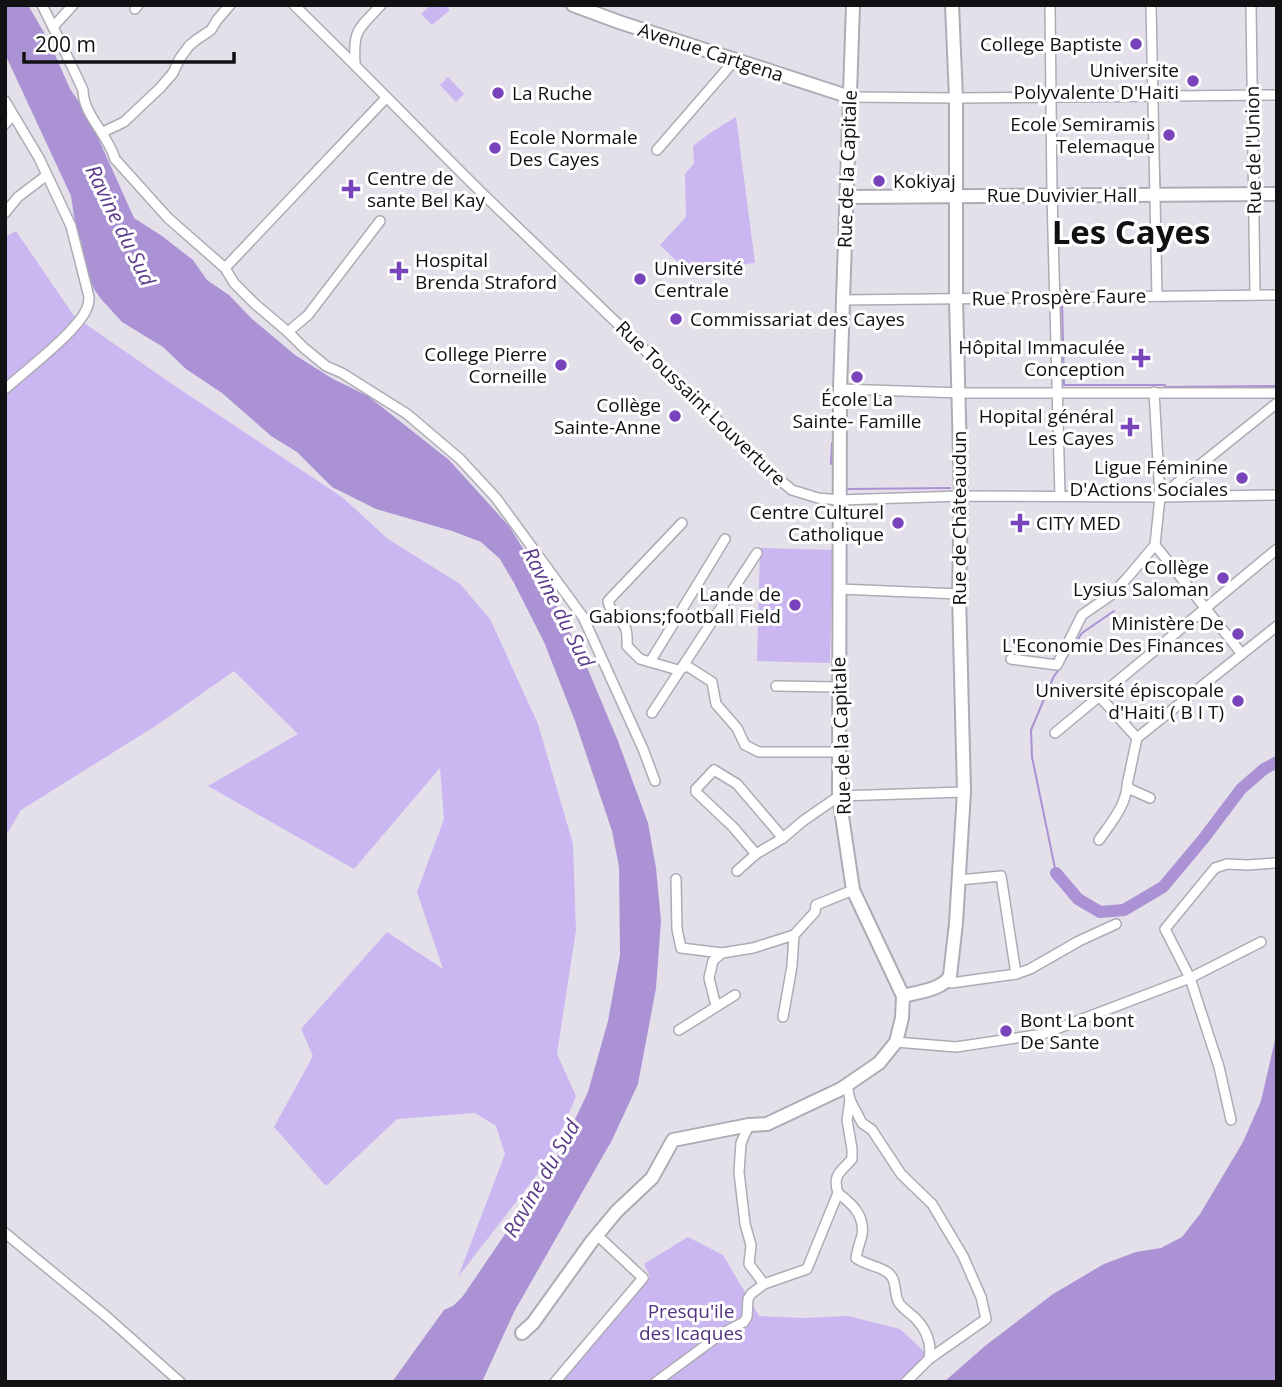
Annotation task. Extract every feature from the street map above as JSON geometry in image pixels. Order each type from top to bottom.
[{"type":"street","points":[[42,5],[83,90],[83,98],[92,118],[103,132],[115,159],[168,218],[225,268],[234,283],[316,359],[383,398],[420,424],[471,470],[504,507],[583,617],[643,749],[654,781]]},
{"type":"street","points":[[53,27],[73,5]]},
{"type":"street","points":[[103,132],[124,122],[160,88],[173,73],[189,46],[211,30],[230,5]]},
{"type":"street","name":"Rue Toussaint Louverture","points":[[294,5],[386,98],[792,490],[818,498],[839,500],[961,496],[1277,495]]},
{"type":"street","points":[[355,64],[354,45],[357,31],[381,5]]},
{"type":"street","name":"Avenue Cartgena","points":[[573,5],[850,97]]},
{"type":"street","name":"Rue de la Capitale","points":[[853,5],[840,389],[839,796],[853,890],[903,996]]},
{"type":"street","name":"Rue de Châteaudun","points":[[948,980],[956,923],[964,792],[959,594],[961,496],[956,299],[956,98],[951,5]]},
{"type":"street","points":[[1050,5],[1059,496]]},
{"type":"street","points":[[1151,5],[1157,296]]},
{"type":"street","name":"Rue de l'Union","points":[[1251,5],[1255,294]]},
{"type":"street","points":[[657,150],[735,60]]},
{"type":"street","points":[[850,97],[1277,94]]},
{"type":"street","points":[[225,268],[386,98]]},
{"type":"street","points":[[5,101],[47,175],[71,226],[87,287],[88,306],[71,330],[5,389]]},
{"type":"street","points":[[5,124],[13,115]]},
{"type":"street","points":[[5,213],[18,197],[47,175]]},
{"type":"street","name":"Rue Duvivier Hall","points":[[847,197],[1277,194]]},
{"type":"street","points":[[288,332],[308,315],[380,220]]},
{"type":"street","name":"Rue Prospère Faure","points":[[842,300],[1277,295]]},
{"type":"street","points":[[840,389],[958,393],[1277,393]]},
{"type":"street","points":[[1011,659],[1057,665],[1082,615],[1111,595],[1154,545],[1160,497],[1154,392]]},
{"type":"street","points":[[1160,497],[1277,403]]},
{"type":"street","points":[[682,523],[608,601],[610,609],[626,628],[627,646],[640,659],[681,669],[687,666],[712,682],[716,704],[737,728],[745,745],[752,749],[759,752],[839,752]]},
{"type":"street","points":[[650,662],[725,539]]},
{"type":"street","points":[[1154,545],[1242,654]]},
{"type":"street","points":[[1055,733],[1277,549]]},
{"type":"street","points":[[652,713],[757,553]]},
{"type":"street","points":[[838,589],[959,594]]},
{"type":"street","points":[[1099,840],[1126,795],[1126,783],[1137,738],[1277,626]]},
{"type":"street","points":[[776,686],[838,687]]},
{"type":"street","points":[[1100,697],[1137,738]]},
{"type":"street","points":[[756,854],[733,827],[696,792],[714,770],[737,784],[783,838]]},
{"type":"street","points":[[1127,787],[1150,798]]},
{"type":"street","points":[[737,871],[756,854],[783,838],[839,796],[964,792]]},
{"type":"street","points":[[1231,1120],[1219,1067],[1190,978],[1166,929],[1215,868],[1227,864],[1274,863]]},
{"type":"street","points":[[959,880],[1001,876],[1016,974]]},
{"type":"street","points":[[676,879],[677,929],[681,948],[722,953],[753,948],[794,935],[815,912],[816,905],[853,890]]},
{"type":"street","points":[[522,1333],[533,1323],[597,1235],[652,1178],[673,1140],[767,1124],[847,1085],[879,1063],[896,1042],[902,1018],[903,996],[941,985],[948,980],[951,983],[1016,974],[1116,924]]},
{"type":"street","points":[[783,1017],[792,966],[794,935]]},
{"type":"street","points":[[896,1042],[956,1047],[1044,1034],[1190,978],[1261,942]]},
{"type":"street","points":[[716,1006],[709,978],[713,961],[722,953]]},
{"type":"street","points":[[679,1030],[735,995]]},
{"type":"street","points":[[847,1085],[850,1100],[862,1123],[872,1130],[901,1174],[932,1204],[963,1256],[981,1297],[986,1320],[929,1359],[906,1382]]},
{"type":"street","points":[[656,1382],[721,1334],[744,1322],[747,1317],[748,1297],[764,1284],[807,1269],[838,1193],[836,1177],[850,1162],[852,1155],[847,1120],[850,1100]]},
{"type":"street","points":[[749,1125],[740,1143],[739,1172],[751,1245],[749,1264],[764,1284]]},
{"type":"street","points":[[838,1193],[856,1209],[862,1222],[862,1236],[856,1258],[891,1276],[898,1302],[917,1320],[931,1344],[929,1359]]},
{"type":"street","points":[[5,1233],[107,1317],[180,1382]]},
{"type":"street","points":[[555,1382],[643,1278],[597,1235]]},
{"type":"green space","points":[[430,5],[445,5],[450,10],[432,25],[421,14]]},
{"type":"green space","points":[[448,77],[464,94],[456,102],[440,85]]},
{"type":"green space","points":[[736,117],[755,263],[688,272],[660,245],[686,217],[685,174],[694,163],[693,146]]},
{"type":"green space","points":[[16,231],[74,316],[342,497],[388,539],[460,584],[490,619],[538,724],[573,844],[576,930],[557,1054],[576,1096],[550,1158],[458,1277],[505,1154],[496,1126],[475,1113],[397,1119],[326,1186],[274,1127],[313,1056],[301,1029],[387,932],[443,969],[417,892],[444,819],[440,768],[354,869],[208,786],[298,734],[234,671],[157,725],[21,810],[5,837],[5,237]]},
{"type":"green space","name":"Lande de Gabions;football Field","points":[[760,548],[833,550],[830,663],[757,661]]},
{"type":"green space","name":"Presqu'ile des Icaques","points":[[688,1237],[723,1255],[759,1316],[848,1316],[900,1329],[928,1355],[901,1382],[559,1382],[650,1277],[644,1264]]},
{"type":"water","name":"Ravine du Sud","points":[[5,5],[28,5],[50,43],[70,89],[95,131],[134,218],[193,260],[207,280],[229,295],[251,318],[295,355],[333,379],[368,396],[449,460],[509,526],[548,589],[584,660],[648,823],[661,921],[656,988],[638,1084],[612,1140],[514,1312],[482,1382],[392,1382],[444,1310],[453,1306],[463,1296],[556,1159],[588,1092],[608,1021],[620,955],[619,867],[612,831],[575,721],[544,642],[514,583],[500,559],[481,542],[376,509],[332,487],[297,452],[271,436],[222,393],[186,369],[163,347],[122,322],[101,299],[82,260],[82,243],[76,230],[71,196],[5,54]]},
{"type":"water","points":[[1277,1031],[1277,1382],[944,1382],[985,1346],[1053,1294],[1104,1264],[1136,1252],[1161,1248],[1182,1237],[1200,1214],[1243,1142],[1261,1101]]},
{"type":"waterway","points":[[1156,5],[1156,60]]},
{"type":"waterway","points":[[858,40],[859,8]]},
{"type":"waterway","points":[[1158,143],[1160,190]]},
{"type":"waterway","points":[[1160,199],[1160,232]]},
{"type":"waterway","points":[[1062,302],[1064,385],[1277,386]]},
{"type":"waterway","points":[[831,464],[832,443]]},
{"type":"waterway","points":[[846,488],[950,488]]},
{"type":"waterway","points":[[1064,661],[1082,633],[1114,611]]},
{"type":"waterway","points":[[1056,873],[1032,757],[1031,730],[1059,669]]},
{"type":"waterway","points":[[1056,873],[1078,899],[1100,912],[1124,910],[1163,887],[1241,789],[1264,769],[1277,762]]},
{"type":"place","name":"College Baptiste","points":[[1136,44]]},
{"type":"place","name":"Universite Polyvalente D'Haiti","points":[[1193,81]]},
{"type":"place","name":"La Ruche","points":[[498,93]]},
{"type":"place","name":"Ecole Semiramis Telemaque","points":[[1169,135]]},
{"type":"place","name":"Ecole Normale Des Cayes","points":[[495,148]]},
{"type":"place","name":"Kokiyaj","points":[[879,181]]},
{"type":"place","name":"Centre de sante Bel Kay","points":[[351,189]]},
{"type":"place","name":"Hospital Brenda Straford","points":[[399,271]]},
{"type":"place","name":"Université Centrale","points":[[640,279]]},
{"type":"place","name":"Commissariat des Cayes","points":[[676,319]]},
{"type":"place","name":"Hôpital Immaculée Conception","points":[[1141,358]]},
{"type":"place","name":"College Pierre Corneille","points":[[561,365]]},
{"type":"place","name":"École La Sainte- Famille","points":[[857,377]]},
{"type":"place","name":"Collège Sainte-Anne","points":[[675,416]]},
{"type":"place","name":"Hopital général Les Cayes","points":[[1130,427]]},
{"type":"place","name":"Ligue Féminine D'Actions Sociales","points":[[1242,478]]},
{"type":"place","name":"Centre Culturel Catholique","points":[[898,523]]},
{"type":"place","name":"CITY MED","points":[[1020,523]]},
{"type":"place","name":"Collège Lysius Saloman","points":[[1223,578]]},
{"type":"place","name":"Lande de Gabions;football Field","points":[[795,605]]},
{"type":"place","name":"Ministère De L'Economie Des Finances","points":[[1238,634]]},
{"type":"place","name":"Université épiscopale d'Haiti ( B I T)","points":[[1238,701]]},
{"type":"place","name":"Bont La bont De Sante","points":[[1006,1031]]},
{"type":"district","name":"Les Cayes","points":[[1131,231]]}]
